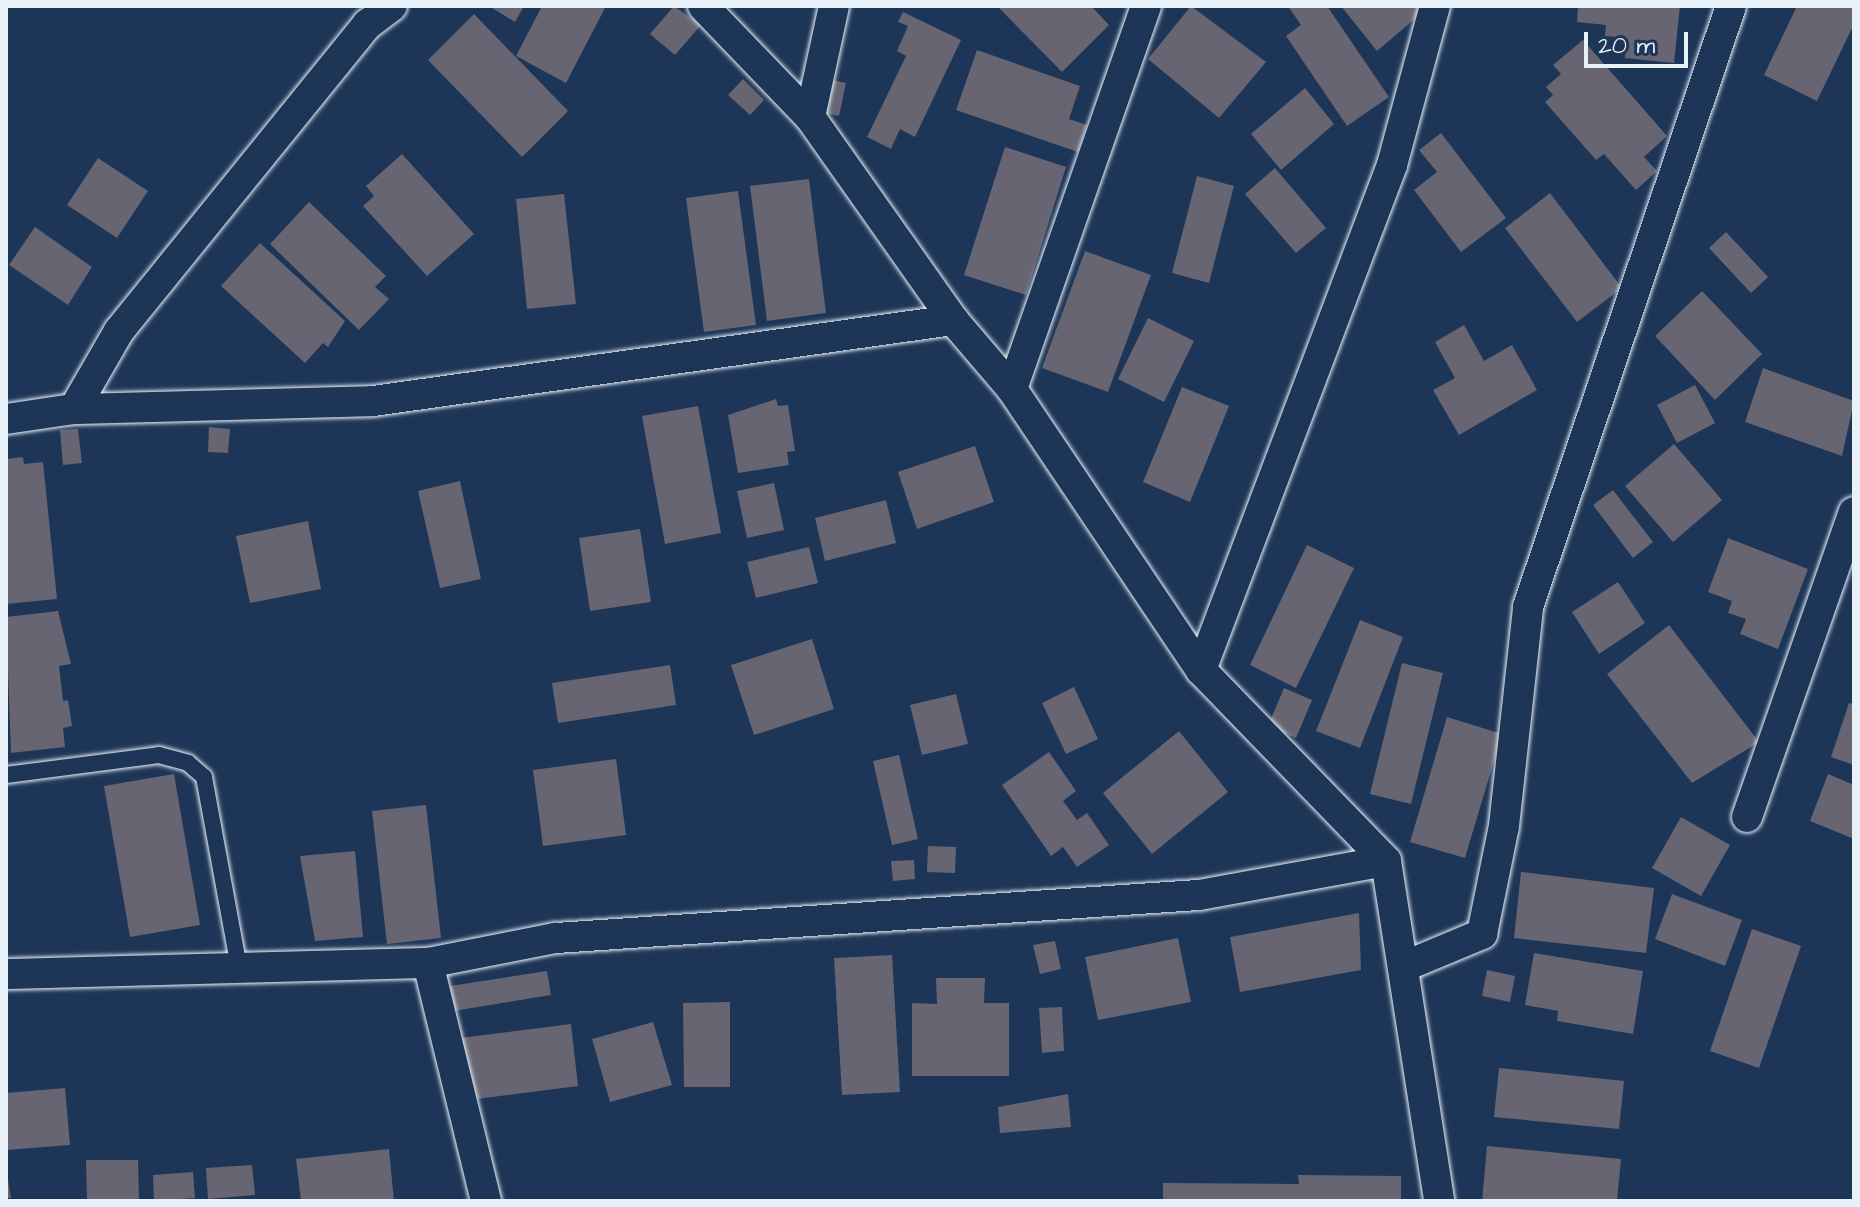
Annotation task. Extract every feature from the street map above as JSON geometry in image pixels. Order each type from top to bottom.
[{"type":"street","points":[[74,409],[119,331],[368,24],[392,6]]},
{"type":"street","points":[[703,6],[810,117],[953,320],[1012,389],[1201,670],[1386,861],[1439,1201]]},
{"type":"street","points":[[810,117],[834,6]]},
{"type":"street","points":[[1012,389],[1146,6]]},
{"type":"street","points":[[1201,670],[1392,165],[1435,6]]},
{"type":"street","points":[[1403,967],[1482,934],[1504,826],[1528,607],[1731,6]]},
{"type":"street","points":[[6,419],[74,409],[373,401],[953,320]]},
{"type":"street","points":[[1747,817],[1854,512]]},
{"type":"street","points":[[6,974],[240,974],[428,963],[587,935],[1199,895],[1386,861]]},
{"type":"street","points":[[428,963],[486,1201]]},
{"type":"lane","points":[[6,775],[159,755],[188,763],[204,777],[240,974]]},
{"type":"building","points":[[489,6],[524,6],[515,22]]},
{"type":"building","points":[[542,6],[606,6],[566,83],[516,56]]},
{"type":"building","points":[[674,6],[701,25],[675,55],[650,34]]},
{"type":"building","points":[[997,6],[1091,6],[1109,25],[1062,72]]},
{"type":"building","points":[[1191,6],[1266,62],[1219,118],[1148,59]]},
{"type":"building","points":[[1288,6],[1327,6],[1389,97],[1347,126],[1286,36],[1301,25]]},
{"type":"building","points":[[1341,6],[1420,6],[1424,11],[1377,51]]},
{"type":"building","points":[[1578,6],[1680,6],[1674,63],[1625,58],[1627,38],[1605,36],[1606,25],[1577,22]]},
{"type":"building","points":[[1797,6],[1854,6],[1854,24],[1817,101],[1764,75]]},
{"type":"building","points":[[903,12],[961,40],[915,137],[900,129],[891,149],[867,137],[906,56],[897,51],[908,26],[898,22]]},
{"type":"building","points":[[474,14],[568,111],[522,157],[428,60]]},
{"type":"building","points":[[1583,40],[1667,136],[1644,157],[1657,171],[1636,190],[1604,154],[1596,160],[1545,102],[1553,95],[1546,87],[1561,74],[1553,65]]},
{"type":"building","points":[[977,50],[1080,86],[1069,119],[1087,125],[1078,152],[956,110]]},
{"type":"building","points":[[743,79],[764,100],[750,115],[728,95]]},
{"type":"building","points":[[827,79],[846,83],[839,116],[821,112]]},
{"type":"building","points":[[1305,88],[1334,124],[1281,170],[1251,134]]},
{"type":"building","points":[[1441,133],[1506,218],[1461,252],[1414,190],[1437,172],[1419,150]]},
{"type":"building","points":[[1005,147],[1066,167],[1026,295],[964,275]]},
{"type":"building","points":[[402,154],[474,234],[427,276],[363,206],[374,196],[366,186]]},
{"type":"building","points":[[98,158],[148,191],[117,238],[67,205]]},
{"type":"building","points":[[1275,168],[1326,228],[1296,253],[1245,194]]},
{"type":"building","points":[[1197,176],[1234,186],[1209,283],[1172,273]]},
{"type":"building","points":[[809,179],[826,313],[767,321],[750,186]]},
{"type":"building","points":[[738,191],[756,325],[704,332],[686,198]]},
{"type":"building","points":[[1550,193],[1622,288],[1577,322],[1505,228]]},
{"type":"building","points":[[564,194],[576,304],[527,309],[516,199]]},
{"type":"building","points":[[309,202],[386,276],[375,287],[389,299],[359,330],[270,244]]},
{"type":"building","points":[[35,227],[92,267],[68,305],[9,265]]},
{"type":"building","points":[[1726,232],[1768,277],[1751,293],[1709,248]]},
{"type":"building","points":[[260,243],[345,321],[328,347],[323,343],[305,363],[221,286]]},
{"type":"building","points":[[1085,251],[1151,275],[1108,392],[1042,368]]},
{"type":"building","points":[[1702,291],[1762,354],[1715,400],[1655,336]]},
{"type":"building","points":[[1148,318],[1194,341],[1164,402],[1118,379]]},
{"type":"building","points":[[1464,325],[1484,361],[1512,345],[1537,390],[1459,435],[1433,390],[1455,378],[1435,342]]},
{"type":"building","points":[[1763,368],[1854,401],[1842,456],[1745,422]]},
{"type":"building","points":[[1695,385],[1715,423],[1677,443],[1657,405]]},
{"type":"building","points":[[1182,387],[1229,406],[1190,502],[1143,482]]},
{"type":"building","points":[[776,399],[778,406],[788,405],[795,451],[787,452],[789,465],[738,473],[728,415]]},
{"type":"building","points":[[698,406],[721,533],[665,544],[642,416]]},
{"type":"building","points":[[209,427],[230,429],[228,453],[208,452]]},
{"type":"building","points":[[78,429],[82,463],[63,465],[60,430]]},
{"type":"building","points":[[1674,444],[1722,500],[1673,542],[1625,486]]},
{"type":"building","points":[[975,446],[994,502],[917,529],[898,472]]},
{"type":"building","points":[[23,457],[24,464],[43,462],[57,599],[6,604],[6,459]]},
{"type":"building","points":[[460,481],[481,579],[440,588],[418,491]]},
{"type":"building","points":[[774,483],[784,530],[747,538],[737,491]]},
{"type":"building","points":[[1613,490],[1653,542],[1633,558],[1593,505]]},
{"type":"building","points":[[886,500],[896,543],[825,561],[815,518]]},
{"type":"building","points":[[308,521],[321,589],[250,603],[236,536]]},
{"type":"building","points":[[640,529],[651,602],[590,611],[579,538]]},
{"type":"building","points":[[1728,538],[1808,569],[1778,649],[1740,634],[1746,619],[1728,613],[1732,601],[1708,592]]},
{"type":"building","points":[[1307,545],[1354,568],[1296,688],[1250,665]]},
{"type":"building","points":[[809,547],[818,583],[756,598],[747,562]]},
{"type":"building","points":[[1618,582],[1645,623],[1599,654],[1572,612]]},
{"type":"building","points":[[58,611],[71,664],[59,666],[63,701],[68,700],[72,726],[63,728],[65,747],[11,753],[6,617]]},
{"type":"building","points":[[1360,620],[1403,637],[1360,748],[1316,731]]},
{"type":"building","points":[[1669,625],[1759,742],[1692,783],[1607,674]]},
{"type":"building","points":[[812,639],[834,709],[754,735],[731,665]]},
{"type":"building","points":[[1402,663],[1443,673],[1411,804],[1370,794]]},
{"type":"building","points":[[670,665],[676,705],[558,723],[552,683]]},
{"type":"building","points":[[1074,687],[1098,739],[1066,754],[1042,703]]},
{"type":"building","points":[[1284,688],[1312,700],[1296,738],[1268,726]]},
{"type":"building","points":[[956,694],[968,744],[922,755],[910,705]]},
{"type":"building","points":[[1849,703],[1854,704],[1854,765],[1831,757]]},
{"type":"building","points":[[1447,717],[1502,734],[1465,858],[1410,842]]},
{"type":"building","points":[[1179,731],[1228,792],[1152,854],[1103,793]]},
{"type":"building","points":[[1049,752],[1076,791],[1063,801],[1077,820],[1087,813],[1109,845],[1077,867],[1063,847],[1051,856],[1002,785]]},
{"type":"building","points":[[899,755],[918,839],[892,845],[873,761]]},
{"type":"building","points":[[616,759],[626,835],[543,846],[533,770]]},
{"type":"building","points":[[174,774],[200,925],[130,937],[104,786]]},
{"type":"building","points":[[1828,774],[1854,785],[1854,839],[1810,821]]},
{"type":"building","points":[[426,805],[441,938],[387,944],[372,811]]},
{"type":"building","points":[[1681,817],[1730,845],[1701,896],[1652,868]]},
{"type":"building","points":[[928,846],[956,847],[955,873],[927,872]]},
{"type":"building","points":[[355,851],[363,937],[315,941],[300,856]]},
{"type":"building","points":[[914,860],[915,879],[893,881],[891,861]]},
{"type":"building","points":[[1521,872],[1654,888],[1646,953],[1514,938]]},
{"type":"building","points":[[1672,894],[1742,920],[1725,966],[1655,939]]},
{"type":"building","points":[[1359,913],[1361,970],[1240,992],[1230,937]]},
{"type":"building","points":[[1752,929],[1801,946],[1759,1068],[1710,1051]]},
{"type":"building","points":[[1178,938],[1191,1002],[1098,1020],[1085,957]]},
{"type":"building","points":[[1055,941],[1061,969],[1040,974],[1033,945]]},
{"type":"building","points":[[1534,953],[1643,971],[1633,1034],[1557,1021],[1558,1011],[1525,1005]]},
{"type":"building","points":[[892,955],[900,1092],[842,1095],[834,958]]},
{"type":"building","points":[[1487,970],[1515,976],[1510,1002],[1482,996]]},
{"type":"building","points":[[547,971],[551,995],[435,1014],[431,989]]},
{"type":"building","points":[[936,978],[985,978],[984,1003],[1009,1003],[1009,1076],[912,1076],[912,1003],[937,1004]]},
{"type":"building","points":[[730,1002],[730,1087],[684,1087],[683,1003]]},
{"type":"building","points":[[1062,1007],[1064,1051],[1042,1053],[1039,1008]]},
{"type":"building","points":[[653,1022],[672,1085],[610,1102],[592,1039]]},
{"type":"building","points":[[571,1024],[578,1086],[460,1101],[452,1039]]},
{"type":"building","points":[[1499,1068],[1624,1081],[1619,1129],[1494,1117]]},
{"type":"building","points":[[65,1088],[70,1145],[6,1150],[6,1093]]},
{"type":"building","points":[[1068,1094],[1071,1127],[1000,1133],[998,1107]]},
{"type":"building","points":[[1487,1146],[1621,1159],[1617,1201],[1482,1201]]},
{"type":"building","points":[[389,1149],[394,1201],[301,1201],[296,1159]]},
{"type":"building","points":[[86,1160],[138,1160],[139,1201],[87,1201]]},
{"type":"building","points":[[252,1165],[255,1195],[208,1199],[206,1168]]},
{"type":"building","points":[[6,1167],[11,1198],[6,1198]]},
{"type":"building","points":[[193,1172],[195,1198],[154,1201],[153,1175]]},
{"type":"building","points":[[1298,1175],[1401,1176],[1401,1201],[1163,1201],[1163,1183],[1299,1184]]}]
